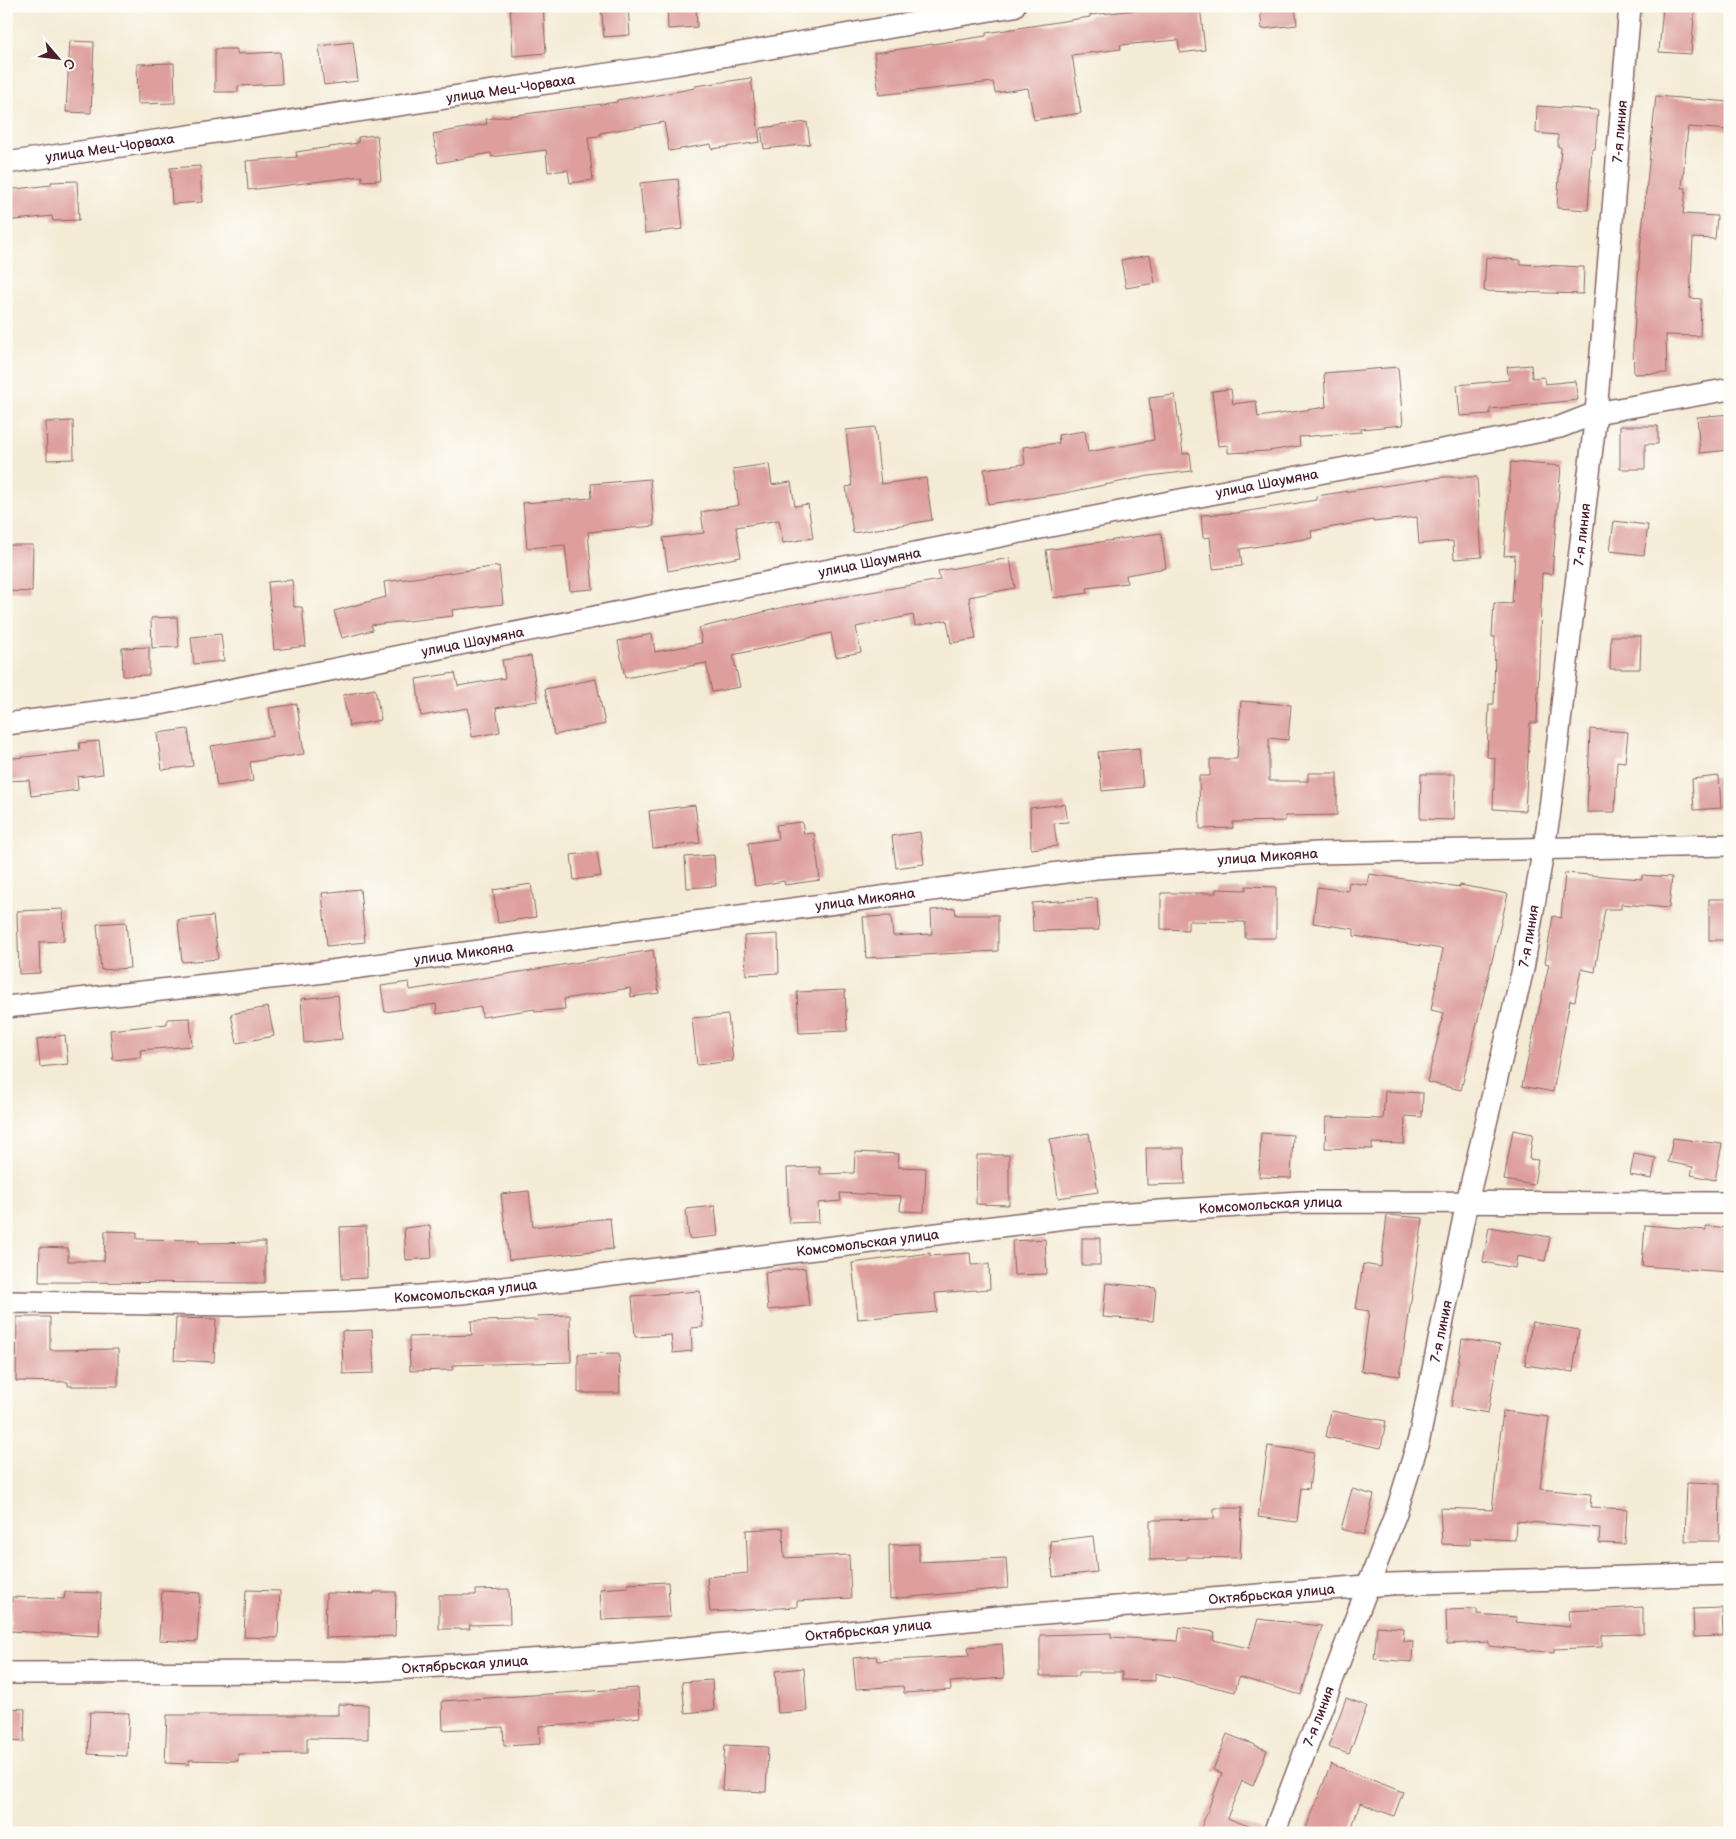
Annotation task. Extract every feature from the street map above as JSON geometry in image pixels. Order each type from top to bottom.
[{"type":"street","name":"улица Мец-Чорваха","points":[[6,163],[676,64],[1014,6]]},
{"type":"street","name":"7-я линия","points":[[1274,1833],[1397,1510],[1419,1439],[1467,1202],[1521,978],[1545,848],[1596,413],[1630,6]]},
{"type":"street","name":"улица Шаумяна","points":[[6,724],[165,704],[1240,488],[1527,434],[1560,427],[1596,413],[1730,389]]},
{"type":"street","name":"улица Микояна","points":[[6,1007],[316,973],[1096,868],[1317,853],[1730,845]]},
{"type":"street","name":"Комсомольская улица","points":[[6,1302],[236,1304],[367,1300],[462,1293],[1082,1216],[1300,1202],[1730,1203]]},
{"type":"street","name":"Октябрьская улица","points":[[6,1673],[369,1671],[634,1653],[1009,1616],[1367,1586],[1730,1574]]},
{"type":"building","points":[[510,6],[543,6],[546,53],[513,56]]},
{"type":"building","points":[[601,6],[628,6],[630,35],[604,37]]},
{"type":"building","points":[[667,6],[696,6],[697,27],[668,29]]},
{"type":"building","points":[[1174,6],[1200,6],[1205,50],[1180,53],[1178,40],[1120,45],[1121,49],[1072,55],[1081,113],[1034,120],[1028,88],[995,93],[993,82],[879,95],[874,53],[986,36],[986,33],[1090,17],[1090,15]]},
{"type":"building","points":[[1260,6],[1295,6],[1297,25],[1262,29]]},
{"type":"building","points":[[1663,6],[1695,6],[1691,54],[1659,52]]},
{"type":"building","points":[[70,41],[94,42],[91,113],[66,112]]},
{"type":"building","points":[[353,42],[358,81],[324,85],[319,46]]},
{"type":"building","points":[[215,49],[237,49],[237,54],[280,52],[282,84],[238,86],[238,92],[215,92]]},
{"type":"building","points":[[174,63],[175,103],[138,104],[137,64]]},
{"type":"building","points":[[751,78],[760,142],[712,149],[711,144],[669,151],[664,122],[600,133],[600,136],[588,137],[593,180],[570,183],[568,170],[548,172],[546,150],[491,157],[491,153],[438,163],[433,134],[487,124],[486,119],[617,102],[617,100],[641,96],[642,98],[695,88],[695,86]]},
{"type":"building","points":[[1656,96],[1730,102],[1730,130],[1688,127],[1682,188],[1686,188],[1683,214],[1717,216],[1715,239],[1693,238],[1690,298],[1701,299],[1700,336],[1666,335],[1667,373],[1634,374],[1633,347],[1640,250]]},
{"type":"building","points":[[1537,106],[1598,110],[1595,149],[1592,149],[1588,210],[1557,208],[1561,147],[1558,147],[1558,135],[1536,133]]},
{"type":"building","points":[[807,122],[810,144],[764,149],[761,128]]},
{"type":"building","points":[[377,135],[381,180],[362,181],[362,176],[248,190],[246,161],[297,157],[296,152],[358,143],[358,137]]},
{"type":"building","points":[[200,166],[202,202],[172,204],[170,168]]},
{"type":"building","points":[[678,179],[683,229],[645,233],[640,183]]},
{"type":"building","points":[[77,181],[79,220],[53,221],[52,216],[6,221],[6,190],[51,185],[51,182]]},
{"type":"building","points":[[1150,255],[1155,283],[1126,288],[1121,260]]},
{"type":"building","points":[[1486,257],[1520,260],[1520,264],[1584,267],[1583,294],[1484,291]]},
{"type":"building","points":[[1531,365],[1532,378],[1544,377],[1545,384],[1575,381],[1578,400],[1490,409],[1490,414],[1460,416],[1457,385],[1509,380],[1507,367]]},
{"type":"building","points":[[1398,367],[1403,425],[1361,429],[1361,432],[1299,437],[1300,446],[1268,451],[1228,453],[1228,445],[1218,446],[1212,391],[1231,389],[1233,404],[1256,401],[1258,417],[1326,407],[1324,373]]},
{"type":"building","points":[[1175,395],[1183,454],[1190,453],[1192,471],[1149,476],[1060,494],[988,504],[984,469],[1025,464],[1023,447],[1059,443],[1058,435],[1085,431],[1088,452],[1154,440],[1149,398]]},
{"type":"building","points":[[1730,414],[1730,450],[1700,453],[1697,417]]},
{"type":"building","points":[[73,421],[74,459],[47,460],[46,422]]},
{"type":"building","points":[[1620,426],[1658,426],[1658,444],[1645,444],[1645,469],[1620,469]]},
{"type":"building","points":[[875,427],[881,484],[926,478],[932,520],[853,533],[846,487],[852,486],[846,430]]},
{"type":"building","points":[[1511,462],[1561,466],[1552,574],[1542,573],[1537,723],[1530,723],[1525,811],[1493,809],[1495,758],[1487,757],[1489,704],[1494,704],[1495,637],[1492,637],[1494,603],[1512,604],[1515,555],[1504,556]]},
{"type":"building","points":[[769,464],[772,485],[791,482],[795,506],[808,504],[813,538],[783,543],[779,520],[736,527],[741,557],[668,571],[663,538],[704,533],[701,512],[739,505],[733,469]]},
{"type":"building","points":[[1443,477],[1477,477],[1482,557],[1454,559],[1453,541],[1419,544],[1417,517],[1373,522],[1373,520],[1311,531],[1312,538],[1240,549],[1242,566],[1213,569],[1210,537],[1203,538],[1201,515],[1237,513],[1316,500],[1316,496]]},
{"type":"building","points":[[650,479],[654,526],[588,532],[593,589],[570,591],[565,545],[527,548],[523,503],[592,498],[591,484]]},
{"type":"building","points":[[1614,521],[1648,525],[1644,555],[1610,551]]},
{"type":"building","points":[[1161,533],[1166,568],[1126,575],[1127,583],[1087,588],[1088,593],[1053,598],[1046,550]]},
{"type":"building","points":[[6,545],[33,545],[32,592],[6,591]]},
{"type":"building","points":[[1010,558],[1015,588],[969,597],[976,639],[951,643],[947,620],[915,626],[913,615],[856,627],[861,652],[836,657],[831,633],[733,655],[740,687],[712,692],[706,663],[625,678],[618,641],[652,634],[655,652],[702,643],[699,628],[784,607],[940,580],[938,571]]},
{"type":"building","points":[[499,566],[503,604],[452,610],[453,616],[371,625],[373,630],[342,638],[334,611],[386,597],[384,582]]},
{"type":"building","points":[[292,580],[294,607],[302,607],[306,646],[274,650],[268,582]]},
{"type":"building","points":[[177,617],[179,647],[152,648],[151,618]]},
{"type":"building","points":[[221,634],[224,661],[194,664],[191,637]]},
{"type":"building","points":[[1611,636],[1641,636],[1640,669],[1610,669]]},
{"type":"building","points":[[149,647],[149,675],[123,676],[122,648]]},
{"type":"building","points":[[531,656],[538,701],[496,708],[500,732],[472,737],[468,708],[421,716],[416,679],[455,673],[458,686],[505,678],[502,660]]},
{"type":"building","points":[[596,679],[605,724],[554,735],[545,689]]},
{"type":"building","points":[[375,689],[381,720],[349,726],[343,695]]},
{"type":"building","points":[[1241,701],[1291,705],[1288,740],[1269,738],[1269,781],[1308,781],[1308,773],[1337,773],[1337,815],[1285,816],[1285,821],[1233,822],[1233,828],[1200,829],[1199,776],[1210,776],[1210,759],[1237,759]]},
{"type":"building","points":[[297,704],[304,754],[250,762],[253,781],[217,786],[211,746],[273,736],[269,708]]},
{"type":"building","points":[[188,729],[193,766],[162,770],[157,733]]},
{"type":"building","points":[[1590,729],[1628,732],[1625,762],[1617,761],[1615,812],[1587,812]]},
{"type":"building","points":[[99,741],[103,774],[77,777],[78,790],[31,796],[29,780],[6,781],[6,759],[80,751],[79,743]]},
{"type":"building","points":[[1139,748],[1143,787],[1102,791],[1098,752]]},
{"type":"building","points":[[1421,774],[1455,774],[1454,820],[1420,819]]},
{"type":"building","points":[[1719,776],[1721,808],[1694,810],[1692,779]]},
{"type":"building","points":[[1065,804],[1068,822],[1054,823],[1057,846],[1031,849],[1030,808]]},
{"type":"building","points":[[695,805],[700,843],[653,848],[649,811]]},
{"type":"building","points":[[802,822],[804,834],[814,833],[820,880],[785,885],[784,881],[755,886],[748,843],[778,839],[776,825]]},
{"type":"building","points":[[920,832],[924,864],[896,868],[892,836]]},
{"type":"building","points":[[597,852],[601,876],[574,880],[571,855]]},
{"type":"building","points":[[714,855],[716,886],[687,888],[685,857]]},
{"type":"building","points":[[1565,873],[1642,879],[1642,875],[1672,877],[1669,908],[1621,904],[1621,909],[1605,909],[1595,972],[1581,969],[1575,1001],[1570,1000],[1553,1092],[1522,1086],[1549,964],[1545,963],[1553,916],[1561,918]]},
{"type":"building","points":[[1369,874],[1460,887],[1460,885],[1508,894],[1461,1090],[1427,1082],[1444,1013],[1431,1010],[1443,949],[1354,936],[1354,929],[1313,923],[1317,887],[1348,891],[1349,882],[1367,885]]},
{"type":"building","points":[[531,884],[536,917],[498,923],[493,890]]},
{"type":"building","points":[[1246,886],[1276,887],[1276,938],[1245,938],[1245,922],[1188,921],[1188,930],[1161,929],[1161,893],[1216,893],[1216,889],[1246,890]]},
{"type":"building","points":[[360,889],[365,942],[327,946],[322,893]]},
{"type":"building","points":[[1097,898],[1099,930],[1033,931],[1032,903]]},
{"type":"building","points":[[1709,899],[1730,899],[1730,940],[1709,940]]},
{"type":"building","points":[[955,908],[956,915],[998,915],[998,951],[866,958],[863,917],[891,916],[893,936],[932,934],[931,910]]},
{"type":"building","points":[[63,909],[64,941],[39,942],[40,973],[19,974],[17,911]]},
{"type":"building","points":[[213,916],[218,959],[182,962],[178,920]]},
{"type":"building","points":[[126,922],[130,968],[101,970],[97,924]]},
{"type":"building","points":[[778,934],[779,973],[746,975],[744,936]]},
{"type":"building","points":[[653,950],[659,993],[631,997],[630,988],[564,999],[565,1009],[535,1012],[535,1009],[482,1017],[481,1007],[437,1014],[436,1004],[385,1012],[381,986],[409,982],[410,990]]},
{"type":"building","points":[[845,990],[847,1031],[799,1033],[797,992]]},
{"type":"building","points":[[338,995],[342,1039],[304,1043],[301,999]]},
{"type":"building","points":[[268,1007],[274,1036],[237,1043],[231,1014]]},
{"type":"building","points":[[728,1015],[733,1061],[697,1065],[692,1018]]},
{"type":"building","points":[[190,1018],[192,1046],[140,1050],[141,1057],[113,1060],[110,1030],[167,1024],[167,1019]]},
{"type":"building","points":[[65,1035],[68,1064],[40,1067],[37,1039]]},
{"type":"building","points":[[1385,1091],[1423,1093],[1422,1117],[1405,1116],[1404,1144],[1372,1143],[1372,1149],[1325,1148],[1326,1117],[1383,1119]]},
{"type":"building","points":[[1513,1130],[1533,1134],[1529,1159],[1538,1160],[1534,1185],[1504,1180]]},
{"type":"building","points":[[1089,1133],[1098,1192],[1058,1198],[1050,1139]]},
{"type":"building","points":[[1261,1133],[1293,1135],[1291,1178],[1259,1177]]},
{"type":"building","points":[[1673,1138],[1722,1144],[1715,1180],[1691,1175],[1693,1167],[1668,1162]]},
{"type":"building","points":[[1146,1148],[1184,1148],[1185,1184],[1147,1185]]},
{"type":"building","points":[[855,1152],[899,1154],[898,1167],[926,1168],[924,1212],[900,1211],[901,1196],[840,1193],[841,1201],[818,1203],[819,1222],[789,1223],[787,1168],[820,1167],[820,1174],[854,1173]]},
{"type":"building","points":[[1634,1154],[1656,1158],[1652,1179],[1630,1175]]},
{"type":"building","points":[[977,1155],[1009,1155],[1009,1205],[976,1204]]},
{"type":"building","points":[[529,1191],[533,1227],[610,1218],[613,1249],[509,1260],[501,1194]]},
{"type":"building","points":[[715,1206],[718,1236],[689,1239],[686,1209]]},
{"type":"building","points":[[1387,1215],[1423,1218],[1400,1376],[1361,1371],[1369,1311],[1356,1309],[1363,1264],[1381,1267]]},
{"type":"building","points":[[430,1225],[432,1258],[406,1260],[404,1228]]},
{"type":"building","points":[[1645,1225],[1706,1230],[1706,1226],[1730,1228],[1729,1272],[1642,1266]]},
{"type":"building","points":[[366,1226],[367,1278],[342,1279],[340,1227]]},
{"type":"building","points":[[1489,1227],[1550,1237],[1545,1261],[1517,1256],[1515,1268],[1483,1262]]},
{"type":"building","points":[[105,1231],[137,1232],[137,1239],[199,1240],[199,1243],[265,1242],[265,1283],[39,1282],[40,1247],[68,1248],[68,1261],[104,1261]]},
{"type":"building","points":[[1082,1238],[1100,1238],[1100,1265],[1082,1265]]},
{"type":"building","points":[[1045,1239],[1047,1274],[1014,1275],[1012,1241]]},
{"type":"building","points":[[930,1253],[930,1256],[970,1253],[971,1265],[989,1264],[990,1289],[935,1293],[937,1312],[858,1319],[852,1263]]},
{"type":"building","points":[[805,1268],[809,1306],[768,1310],[765,1272]]},
{"type":"building","points":[[1106,1283],[1156,1288],[1153,1321],[1103,1317]]},
{"type":"building","points":[[700,1291],[703,1327],[691,1328],[692,1351],[673,1353],[671,1335],[635,1337],[632,1296]]},
{"type":"building","points":[[570,1315],[571,1362],[453,1365],[453,1370],[410,1371],[409,1337],[472,1335],[471,1321],[538,1320],[537,1316]]},
{"type":"building","points":[[17,1317],[50,1317],[50,1350],[118,1349],[118,1386],[68,1386],[68,1382],[16,1381]]},
{"type":"building","points":[[176,1318],[216,1319],[214,1362],[174,1360]]},
{"type":"building","points":[[1532,1322],[1579,1330],[1573,1372],[1525,1365]]},
{"type":"building","points":[[372,1330],[374,1373],[343,1374],[342,1331]]},
{"type":"building","points":[[1462,1339],[1500,1345],[1488,1413],[1451,1407]]},
{"type":"building","points":[[619,1353],[620,1393],[578,1393],[578,1354]]},
{"type":"building","points":[[1331,1411],[1386,1421],[1381,1448],[1326,1437]]},
{"type":"building","points":[[1503,1411],[1549,1417],[1540,1489],[1591,1494],[1590,1507],[1627,1509],[1625,1544],[1599,1543],[1600,1528],[1516,1521],[1515,1540],[1470,1538],[1470,1545],[1442,1544],[1440,1508],[1492,1510]]},
{"type":"building","points":[[1268,1446],[1314,1452],[1309,1489],[1301,1488],[1297,1522],[1258,1517]]},
{"type":"building","points":[[1687,1483],[1720,1484],[1719,1541],[1685,1541]]},
{"type":"building","points":[[1352,1489],[1374,1495],[1364,1535],[1341,1529]]},
{"type":"building","points":[[1214,1508],[1242,1508],[1240,1558],[1187,1557],[1187,1559],[1150,1560],[1150,1520],[1214,1519]]},
{"type":"building","points":[[783,1528],[784,1558],[849,1555],[851,1598],[797,1601],[797,1607],[710,1612],[707,1577],[748,1573],[746,1530]]},
{"type":"building","points":[[1093,1536],[1097,1572],[1053,1577],[1050,1541]]},
{"type":"building","points":[[919,1544],[919,1562],[1006,1558],[1008,1588],[890,1599],[889,1545]]},
{"type":"building","points":[[668,1582],[670,1617],[602,1620],[600,1589],[628,1587],[627,1584]]},
{"type":"building","points":[[509,1589],[510,1624],[469,1625],[470,1629],[439,1629],[439,1595],[476,1595],[476,1590]]},
{"type":"building","points":[[246,1590],[280,1591],[278,1638],[244,1637]]},
{"type":"building","points":[[162,1591],[200,1593],[197,1642],[159,1640]]},
{"type":"building","points":[[65,1592],[101,1593],[99,1636],[10,1631],[12,1597],[64,1599]]},
{"type":"building","points":[[374,1592],[396,1592],[395,1636],[325,1638],[326,1593],[374,1594]]},
{"type":"building","points":[[1643,1607],[1643,1634],[1602,1635],[1602,1647],[1554,1649],[1554,1653],[1489,1646],[1489,1642],[1447,1644],[1446,1610],[1477,1609],[1477,1614],[1517,1617],[1516,1622],[1570,1627],[1569,1611]]},
{"type":"building","points":[[1722,1608],[1723,1636],[1694,1637],[1693,1609]]},
{"type":"building","points":[[1258,1619],[1322,1626],[1301,1695],[1239,1677],[1235,1692],[1155,1673],[1155,1681],[1122,1680],[1122,1672],[1079,1672],[1079,1676],[1040,1676],[1040,1635],[1111,1633],[1111,1637],[1178,1641],[1180,1627],[1215,1632],[1213,1640],[1249,1648]]},
{"type":"building","points":[[1377,1626],[1404,1628],[1403,1641],[1413,1641],[1412,1662],[1374,1659]]},
{"type":"building","points":[[1002,1644],[1004,1678],[950,1682],[951,1690],[904,1693],[903,1686],[856,1689],[853,1658],[876,1656],[877,1661],[969,1656],[968,1647]]},
{"type":"building","points":[[804,1668],[807,1711],[778,1713],[775,1671]]},
{"type":"building","points":[[712,1680],[714,1710],[685,1713],[682,1682]]},
{"type":"building","points":[[638,1688],[640,1717],[594,1722],[594,1724],[539,1726],[540,1744],[504,1746],[503,1727],[443,1730],[442,1701]]},
{"type":"building","points":[[1346,1698],[1367,1706],[1349,1754],[1328,1747]]},
{"type":"building","points":[[338,1704],[368,1705],[368,1739],[307,1738],[307,1753],[238,1754],[238,1761],[189,1760],[189,1764],[165,1763],[167,1715],[338,1715]]},
{"type":"building","points":[[6,1708],[25,1709],[24,1742],[6,1741]]},
{"type":"building","points":[[90,1712],[129,1713],[127,1756],[88,1754]]},
{"type":"building","points":[[1227,1734],[1267,1750],[1253,1786],[1242,1781],[1227,1818],[1262,1831],[1262,1833],[1199,1833],[1222,1773],[1213,1770]]},
{"type":"building","points":[[725,1745],[768,1747],[766,1792],[722,1790]]},
{"type":"building","points":[[1331,1764],[1403,1792],[1394,1816],[1360,1803],[1350,1833],[1319,1833],[1306,1828]]}]
